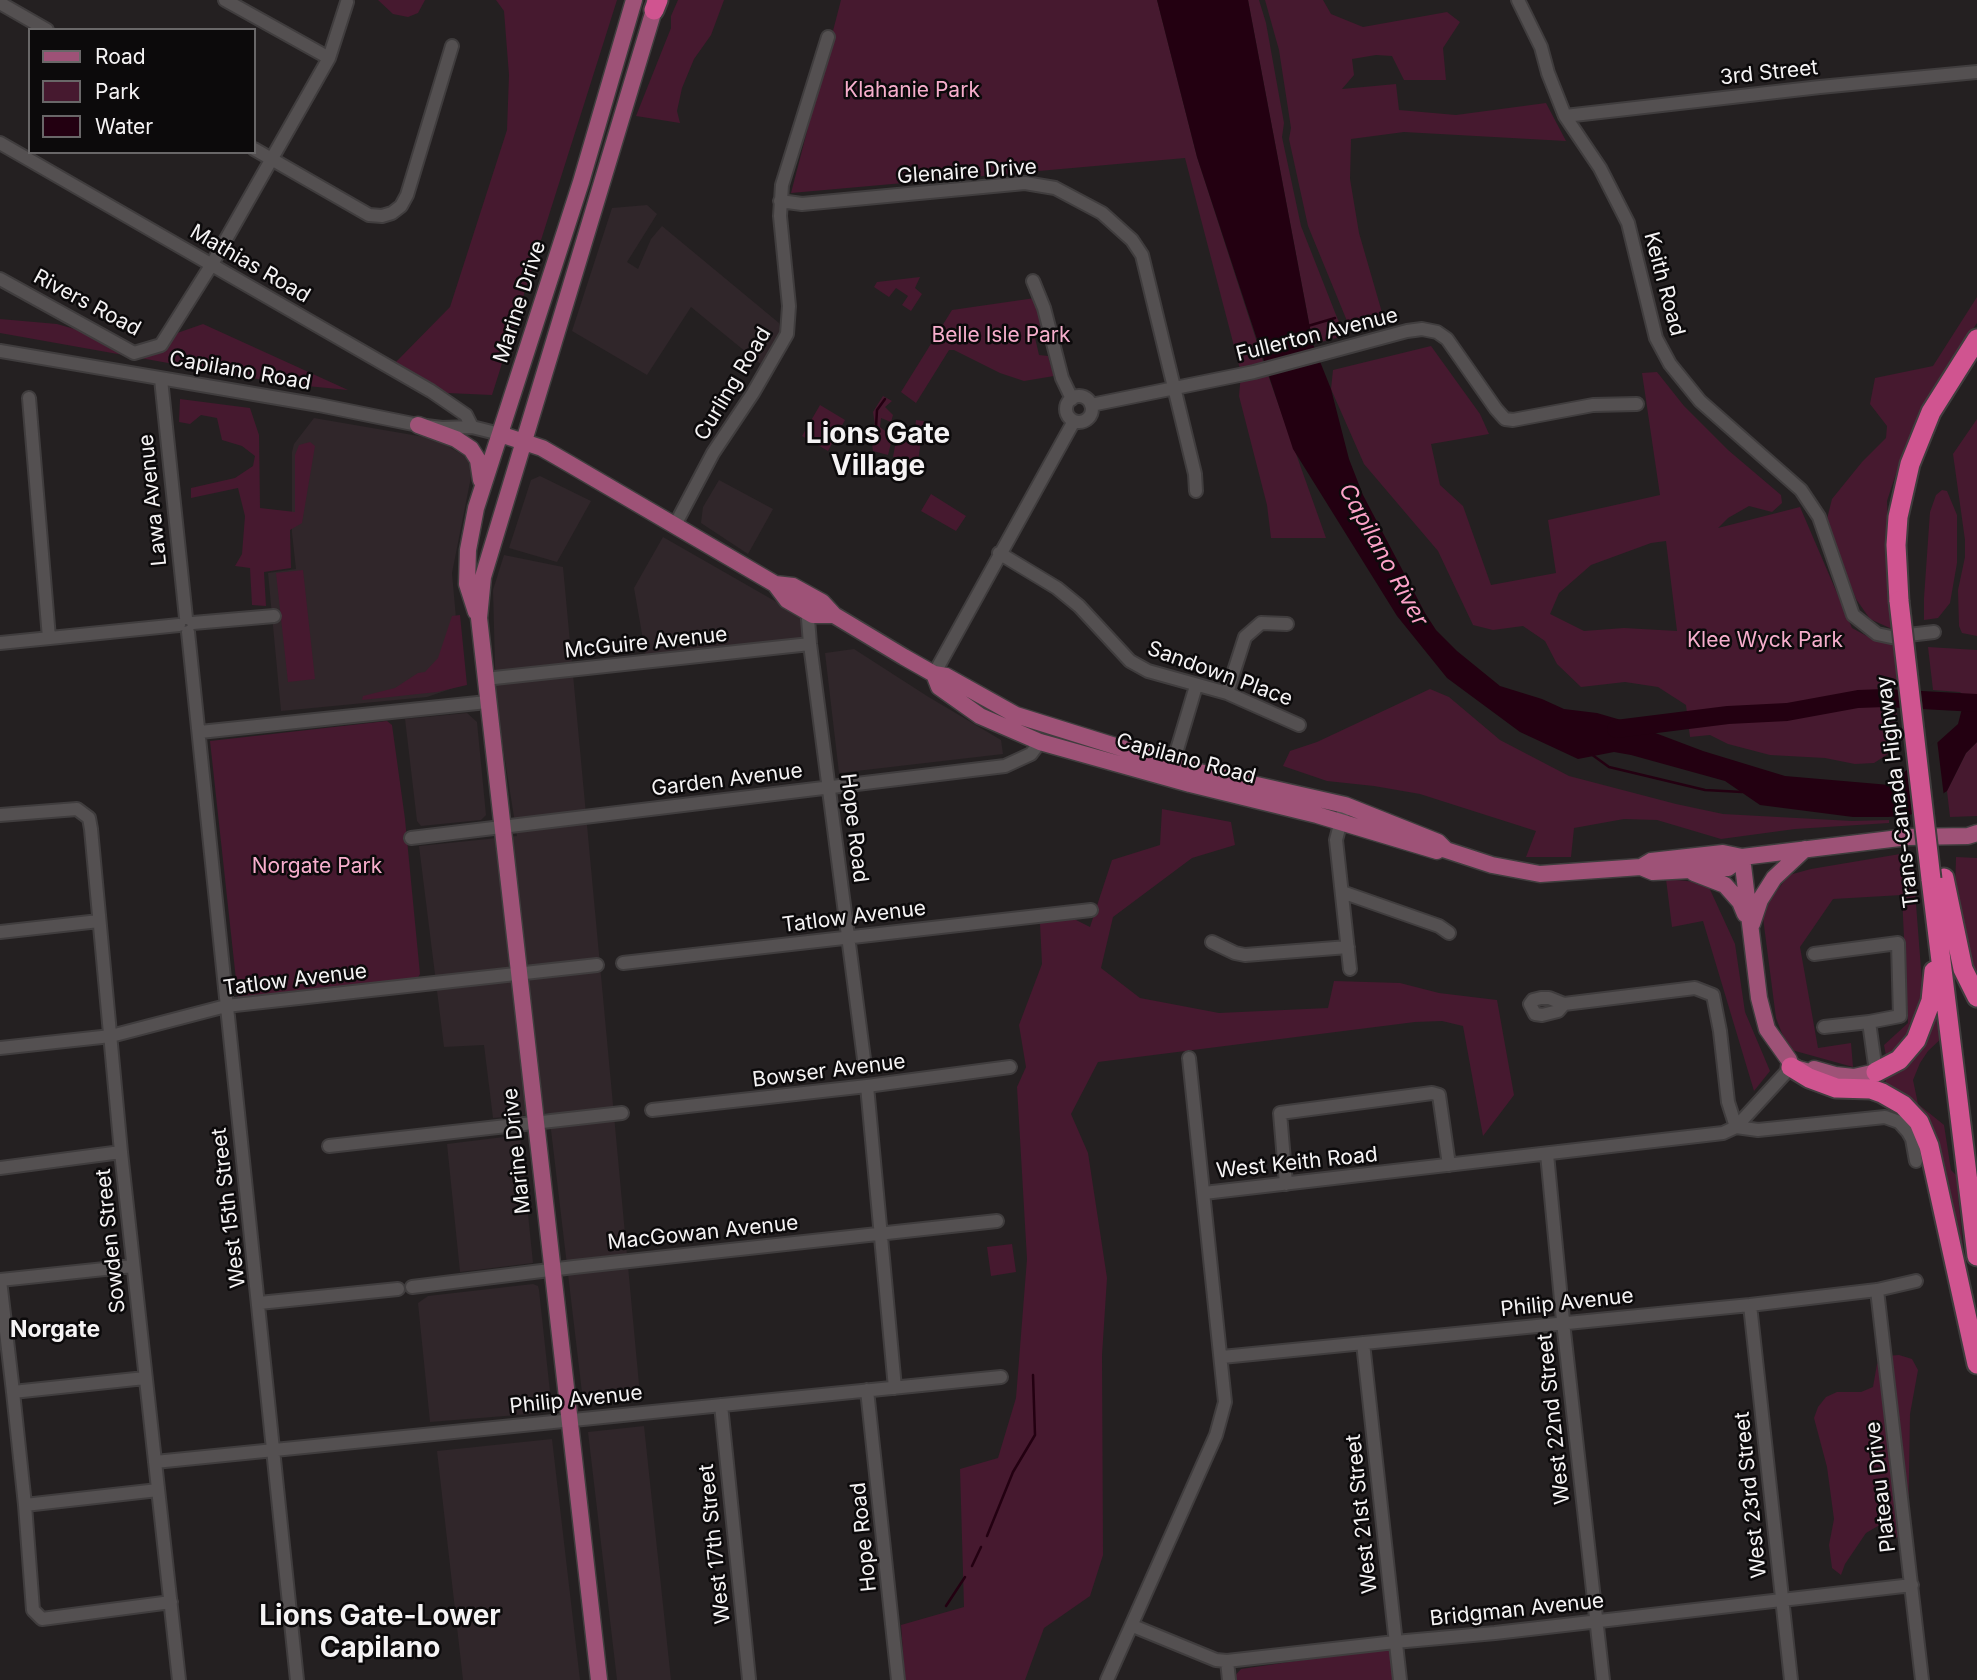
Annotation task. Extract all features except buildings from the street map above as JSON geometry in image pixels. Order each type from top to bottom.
[{"type":"highway","name":"Trans-Canada Highway","points":[[1977,339],[1931,412],[1910,464],[1903,490],[1896,545],[1938,878],[1977,1256]]},
{"type":"highway","name":"Trans-Canada Highway","points":[[1905,600],[1910,532],[1922,468],[1943,418],[1977,362]]},
{"type":"highway","name":"Trans-Canada Highway","points":[[1938,878],[1977,1145]]},
{"type":"highway","points":[[1938,878],[1963,969],[1977,997]]},
{"type":"highway","points":[[1877,1072],[1909,1051],[1927,1016],[1934,984],[1938,878]]},
{"type":"highway","points":[[1791,1067],[1809,1078],[1836,1088],[1871,1089],[1882,1093],[1903,1105],[1919,1122],[1929,1146],[1977,1364]]},
{"type":"main road","name":"Marine Drive","points":[[479,618],[467,584],[471,526],[581,182],[634,0]]},
{"type":"main road","name":"Marine Drive","points":[[599,1680],[479,618],[483,577],[656,3]]},
{"type":"main road","points":[[418,425],[456,439],[471,449],[478,460],[482,486]]},
{"type":"main road","name":"Capilano Road","points":[[500,434],[542,448],[775,584],[788,600],[813,614]]},
{"type":"main road","points":[[483,577],[479,545],[485,511],[502,458],[503,442],[500,434]]},
{"type":"main road","name":"Capilano Road","points":[[775,584],[793,586],[822,602],[834,615],[934,674],[946,676],[1016,715],[1195,771],[1345,805],[1437,842],[1446,850],[1510,869],[1540,874],[1641,867],[1653,872],[1728,868],[1742,857]]},
{"type":"main road","points":[[813,614],[834,615]]},
{"type":"main road","name":"Capilano Road","points":[[934,674],[939,687],[980,716],[1040,742],[1190,784],[1342,822],[1434,852],[1446,850]]},
{"type":"main road","points":[[1040,742],[1051,738],[1116,754],[1131,752]]},
{"type":"main road","name":"Capilano Road","points":[[1641,867],[1651,861],[1711,854],[1723,853],[1742,857],[1908,837],[1974,837]]},
{"type":"main road","points":[[1751,929],[1760,900],[1774,878],[1805,849]]},
{"type":"main road","points":[[1742,857],[1762,1015],[1767,1030],[1778,1043],[1791,1067],[1813,1073],[1853,1077],[1877,1072]]},
{"type":"main road","points":[[1688,870],[1725,885],[1740,902],[1751,929]]},
{"type":"main road","points":[[1778,1043],[1822,1072]]},
{"type":"street","points":[[225,0],[329,58]]},
{"type":"street","name":"Keith Road","points":[[1518,0],[1541,47],[1565,116],[1600,168],[1628,223],[1656,338],[1670,364],[1700,401],[1801,490],[1819,517],[1853,615],[1877,634],[1891,636],[1934,632]]},
{"type":"street","name":"Rivers Road","points":[[0,279],[134,353],[161,345],[212,264],[329,58],[347,2]]},
{"type":"street","points":[[0,3],[44,28]]},
{"type":"street","name":"Curling Road","points":[[675,525],[713,453],[753,393],[787,334],[789,306],[780,207],[786,165],[828,37]]},
{"type":"street","points":[[256,150],[369,215],[382,216],[392,213],[401,206],[407,195],[452,46]]},
{"type":"street","name":"3rd Street","points":[[1565,116],[1977,72]]},
{"type":"street","name":"Mathias Road","points":[[0,143],[442,398],[466,415],[472,427]]},
{"type":"street","name":"Glenaire Drive","points":[[780,207],[1025,183],[1055,188],[1102,213],[1132,240],[1142,255],[1172,389],[1195,474],[1196,491]]},
{"type":"street","points":[[1033,281],[1044,308],[1062,377],[1072,399]]},
{"type":"street","name":"Fullerton Avenue","points":[[1091,405],[1254,372],[1422,329],[1442,335],[1505,419],[1513,420],[1593,405],[1637,404]]},
{"type":"street","name":"Capilano Road","points":[[0,351],[319,405],[418,425],[442,428],[472,427],[500,434]]},
{"type":"street","name":"Lawa Avenue","points":[[161,379],[200,733]]},
{"type":"street","points":[[1083,397],[1091,405],[1091,413],[1086,420],[1074,421],[1067,412],[1067,405],[1072,399],[1083,397]]},
{"type":"street","points":[[29,398],[49,638]]},
{"type":"street","points":[[934,674],[1074,421]]},
{"type":"street","name":"Sandown Place","points":[[999,553],[1057,588],[1079,606],[1130,661],[1147,671],[1227,693],[1299,724]]},
{"type":"street","name":"Hope Road","points":[[813,614],[808,619],[810,644],[864,1059]]},
{"type":"street","points":[[0,643],[274,616]]},
{"type":"street","points":[[1227,693],[1245,637],[1261,623],[1287,624]]},
{"type":"street","name":"McGuire Avenue","points":[[485,679],[810,644]]},
{"type":"street","points":[[1176,753],[1196,686]]},
{"type":"street","points":[[200,733],[487,702]]},
{"type":"street","name":"West 15th Street","points":[[200,733],[297,1680]]},
{"type":"street","name":"Garden Avenue","points":[[411,838],[1005,765],[1031,754],[1040,742]]},
{"type":"street","points":[[1345,805],[1336,840],[1350,969]]},
{"type":"street","name":"Sowden Street","points":[[0,815],[77,809],[89,818],[121,1152],[179,1680]]},
{"type":"street","points":[[1342,892],[1439,926],[1449,933]]},
{"type":"street","name":"Tatlow Avenue","points":[[622,963],[1091,910]]},
{"type":"street","points":[[0,933],[99,921]]},
{"type":"street","points":[[1212,942],[1245,955],[1348,947]]},
{"type":"street","points":[[1814,954],[1898,943],[1900,1016],[1824,1027]]},
{"type":"street","name":"Tatlow Avenue","points":[[0,1048],[111,1036],[226,1006],[597,965]]},
{"type":"street","points":[[1564,1004],[1695,988],[1713,995],[1728,1101],[1735,1127]]},
{"type":"street","points":[[1869,1021],[1877,1072]]},
{"type":"street","points":[[1189,1058],[1204,1193]]},
{"type":"street","name":"Bowser Avenue","points":[[652,1110],[1010,1067]]},
{"type":"street","points":[[1735,1127],[1791,1067]]},
{"type":"street","points":[[867,1086],[895,1388]]},
{"type":"street","points":[[1286,1184],[1279,1113],[1432,1093],[1438,1095],[1448,1165]]},
{"type":"street","points":[[328,1146],[622,1113]]},
{"type":"street","name":"West Keith Road","points":[[1107,1680],[1220,1426],[1225,1402],[1204,1193],[1723,1133],[1735,1127],[1758,1130],[1885,1117],[1899,1122],[1908,1132],[1916,1161]]},
{"type":"street","points":[[0,1168],[121,1152]]},
{"type":"street","name":"West 22nd Street","points":[[1547,1154],[1603,1680]]},
{"type":"street","name":"MacGowan Avenue","points":[[412,1287],[998,1220]]},
{"type":"street","points":[[133,1266],[0,1280],[25,1505],[33,1610],[42,1619],[170,1602]]},
{"type":"street","name":"Philip Avenue","points":[[1222,1357],[1749,1305],[1877,1290],[1916,1281]]},
{"type":"street","points":[[259,1303],[398,1289]]},
{"type":"street","name":"Plateau Drive","points":[[1877,1290],[1922,1680]]},
{"type":"street","name":"West 23rd Street","points":[[1749,1305],[1791,1680]]},
{"type":"street","name":"West 21st Street","points":[[1363,1343],[1400,1680]]},
{"type":"street","name":"Philip Avenue","points":[[155,1462],[1000,1377]]},
{"type":"street","points":[[13,1392],[145,1378]]},
{"type":"street","name":"Hope Road","points":[[867,1390],[898,1680]]},
{"type":"street","name":"West 17th Street","points":[[720,1405],[749,1679]]},
{"type":"street","points":[[25,1505],[158,1490]]},
{"type":"street","name":"Bridgman Avenue","points":[[1133,1626],[1216,1660],[1227,1661],[1912,1585]]},
{"type":"street","points":[[1227,1661],[1229,1680]]},
{"type":"shaded area","points":[[647,205],[657,214],[627,262],[638,269],[651,239],[662,226],[779,323],[781,333],[763,366],[691,307],[647,375],[572,331],[612,208]]},
{"type":"shaded area","points":[[314,418],[436,439],[471,460],[471,477],[452,573],[462,685],[427,697],[281,711],[268,573],[296,569],[292,533],[292,452],[294,444]]},
{"type":"shaded area","points":[[540,476],[591,501],[557,562],[509,548],[531,480]]},
{"type":"shaded area","points":[[719,480],[773,509],[748,554],[701,523],[703,507]]},
{"type":"shaded area","points":[[663,537],[801,616],[804,640],[646,657],[634,588]]},
{"type":"shaded area","points":[[504,555],[563,567],[640,1395],[583,1401],[549,1113],[493,1118],[484,1045],[444,1047],[419,846],[517,836],[496,703],[493,590]]},
{"type":"shaded area","points":[[854,649],[1001,740],[1003,754],[839,773],[825,653]]},
{"type":"shaded area","points":[[467,713],[477,722],[486,815],[481,820],[421,826],[417,821],[405,719]]},
{"type":"shaded area","points":[[520,1135],[533,1263],[460,1272],[447,1144]]},
{"type":"shaded area","points":[[533,1284],[538,1286],[539,1290],[550,1406],[546,1410],[530,1414],[430,1422],[418,1303],[428,1296]]},
{"type":"shaded area","points":[[644,1426],[671,1680],[617,1680],[588,1432]]},
{"type":"shaded area","points":[[552,1439],[580,1680],[463,1680],[437,1451]]},
{"type":"green space","points":[[378,0],[425,0],[418,13],[408,17],[393,14]]},
{"type":"green space","points":[[496,0],[617,0],[492,395],[447,393],[395,363],[450,307],[507,130],[509,75],[504,11]]},
{"type":"green space","points":[[678,0],[724,0],[711,35],[694,59],[682,88],[677,111],[680,123],[636,116],[671,28],[671,16]]},
{"type":"green space","name":"Klahanie Park","points":[[841,0],[1157,0],[1197,157],[1263,361],[1326,538],[1271,538],[1267,505],[1239,396],[1241,373],[1185,158],[791,193]]},
{"type":"green space","points":[[1248,0],[1259,0],[1266,23],[1284,123],[1282,137],[1301,226],[1338,320],[1348,335],[1313,344]]},
{"type":"green space","points":[[1265,0],[1323,0],[1331,14],[1363,27],[1447,12],[1460,22],[1443,48],[1446,80],[1404,80],[1392,56],[1376,55],[1352,59],[1354,75],[1342,89],[1396,84],[1399,110],[1456,115],[1546,103],[1566,141],[1404,132],[1351,139],[1350,179],[1359,233],[1383,316],[1352,325],[1347,321],[1308,226],[1289,139],[1291,128],[1279,50]]},
{"type":"green space","points":[[920,277],[915,288],[922,294],[911,311],[902,305],[908,296],[896,288],[889,297],[874,287],[877,282]]},
{"type":"green space","points":[[1977,297],[1977,323],[1939,379],[1905,446],[1887,501],[1892,629],[1870,619],[1856,599],[1826,523],[1832,499],[1886,438],[1887,426],[1870,404],[1875,378],[1933,366]]},
{"type":"green space","name":"Belle Isle Park","points":[[1035,298],[1041,326],[1033,329],[1039,355],[1048,356],[1054,376],[1024,381],[949,350],[916,403],[901,392],[952,310]]},
{"type":"green space","points":[[0,319],[57,324],[137,347],[203,324],[348,390],[286,384],[0,333]]},
{"type":"green space","name":"Klee Wyck Park","points":[[1431,346],[1480,414],[1489,434],[1431,444],[1440,485],[1463,506],[1491,585],[1556,573],[1548,520],[1660,495],[1642,373],[1657,372],[1684,406],[1728,450],[1781,495],[1782,503],[1772,512],[1749,506],[1728,518],[1718,528],[1800,507],[1852,628],[1874,640],[1893,644],[1898,684],[1894,686],[1897,716],[1893,717],[1897,727],[1896,749],[1874,763],[1855,764],[1825,758],[1770,755],[1728,744],[1710,735],[1690,737],[1686,705],[1658,687],[1625,682],[1581,687],[1557,664],[1545,641],[1523,626],[1493,630],[1473,625],[1438,551],[1364,464],[1331,389],[1333,370]],"holes":[[[1666,541],[1677,631],[1624,628],[1584,631],[1550,614],[1559,593],[1591,565],[1651,543]]]},
{"type":"green space","points":[[883,396],[892,401],[885,407],[893,415],[891,422],[881,418],[880,427],[897,440],[891,443],[888,455],[873,451],[871,438],[863,432],[875,424],[873,412]]},
{"type":"green space","points":[[180,399],[250,408],[259,435],[260,508],[295,512],[295,455],[299,445],[310,442],[315,446],[302,523],[290,530],[291,568],[264,572],[266,606],[252,605],[250,568],[235,566],[242,554],[245,516],[238,488],[191,498],[191,488],[235,478],[253,466],[255,456],[242,446],[222,440],[217,418],[201,415],[190,424],[179,422]]},
{"type":"green space","points":[[820,405],[845,420],[828,451],[802,436]]},
{"type":"green space","points":[[1977,419],[1977,636],[1962,633],[1959,626],[1958,590],[1965,557],[1965,540],[1953,454]]},
{"type":"green space","points":[[916,420],[924,421],[918,461],[893,457],[895,446],[914,437]]},
{"type":"green space","points":[[1942,490],[1947,491],[1957,515],[1957,563],[1950,603],[1938,618],[1924,620],[1930,512],[1936,495]]},
{"type":"green space","points":[[931,494],[966,516],[956,531],[921,511]]},
{"type":"green space","points":[[303,570],[315,679],[288,682],[276,573]]},
{"type":"green space","points":[[460,615],[467,685],[437,692],[362,700],[363,696],[395,688],[418,673],[425,672],[438,658],[452,616]]},
{"type":"green space","points":[[1928,647],[1977,650],[1977,695],[1965,697],[1960,692],[1933,690]]},
{"type":"green space","points":[[1430,689],[1449,697],[1500,740],[1569,776],[1723,814],[1852,821],[1889,820],[1889,823],[1795,829],[1721,839],[1657,820],[1624,819],[1574,828],[1571,857],[1526,857],[1536,831],[1420,794],[1327,781],[1283,766],[1290,751],[1317,742]]},
{"type":"green space","name":"Norgate Park","points":[[387,721],[392,725],[405,819],[420,974],[417,979],[238,998],[210,741]]},
{"type":"green space","points":[[1977,742],[1977,816],[1950,817],[1947,791],[1966,753]]},
{"type":"green space","points":[[1162,809],[1231,822],[1235,845],[1192,858],[1113,917],[1101,968],[1140,998],[1219,1013],[1328,1008],[1334,981],[1400,983],[1439,993],[1497,1000],[1514,1095],[1483,1136],[1463,1026],[1442,1021],[1415,1022],[1098,1062],[1071,1114],[1088,1153],[1107,1278],[1102,1355],[1103,1555],[1090,1596],[1044,1628],[1025,1680],[905,1680],[901,1625],[964,1607],[960,1469],[998,1458],[1016,1398],[1027,1259],[1017,1087],[1026,1067],[1019,1025],[1042,964],[1040,923],[1062,913],[1090,927],[1112,860],[1160,845]]},
{"type":"green space","points":[[1912,852],[1923,995],[1906,1042],[1886,1056],[1884,1045],[1908,1023],[1902,895],[1833,899],[1800,947],[1818,1048],[1851,1043],[1853,1067],[1788,1049],[1776,1018],[1762,910],[1789,875]]},
{"type":"green space","points":[[1956,857],[1977,858],[1977,979],[1955,895]]},
{"type":"green space","points":[[1666,879],[1707,883],[1735,944],[1745,1012],[1770,1071],[1754,1091],[1703,921],[1672,927]]},
{"type":"green space","points":[[1943,1014],[1944,1036],[1928,1051],[1913,1080],[1918,1104],[1944,1125],[1951,1170],[1956,1175],[1963,1246],[1956,1246],[1927,1127],[1913,1101],[1885,1084],[1887,1074],[1909,1065],[1917,1054],[1930,1031],[1933,1015]]},
{"type":"green space","points":[[1012,1244],[1016,1272],[991,1276],[987,1247]]},
{"type":"green space","points":[[1899,1355],[1912,1359],[1918,1370],[1910,1414],[1908,1531],[1896,1538],[1890,1527],[1878,1526],[1866,1533],[1845,1564],[1841,1575],[1832,1568],[1829,1545],[1834,1519],[1827,1467],[1814,1418],[1826,1397],[1837,1392],[1861,1392],[1873,1387],[1877,1364],[1886,1356]]},
{"type":"green space","points":[[1391,1649],[1394,1680],[1231,1680],[1241,1669]]},
{"type":"water","name":"Capilano River","points":[[1157,0],[1248,0],[1313,344],[1331,389],[1349,459],[1363,495],[1436,630],[1500,686],[1564,709],[1597,713],[1621,720],[1703,751],[1785,776],[1890,785],[1958,724],[1965,697],[1977,695],[1977,742],[1966,753],[1947,791],[1910,815],[1888,817],[1853,817],[1760,805],[1725,781],[1631,755],[1614,752],[1578,759],[1520,732],[1447,678],[1397,616],[1293,449],[1197,157]]},
{"type":"pier","points":[[1937,740],[1944,797],[1915,816],[1909,764]]},
{"type":"waterway","points":[[1308,326],[1335,318]]},
{"type":"waterway","points":[[866,435],[876,427],[877,410],[885,399]]},
{"type":"waterway","points":[[1616,729],[1728,715],[1787,712],[1858,699],[1977,703]]},
{"type":"waterway","points":[[1591,754],[1609,767],[1705,790],[1742,792]]},
{"type":"waterway","points":[[987,1536],[1013,1472],[1035,1435],[1033,1375]]},
{"type":"waterway","points":[[972,1566],[981,1547]]},
{"type":"waterway","points":[[946,1606],[965,1577]]},
{"type":"district","name":"Lions Gate Village","points":[[878,451]]},
{"type":"district","name":"Norgate","points":[[55,1330]]},
{"type":"district","name":"Lions Gate-Lower Capilano","points":[[380,1633]]}]
